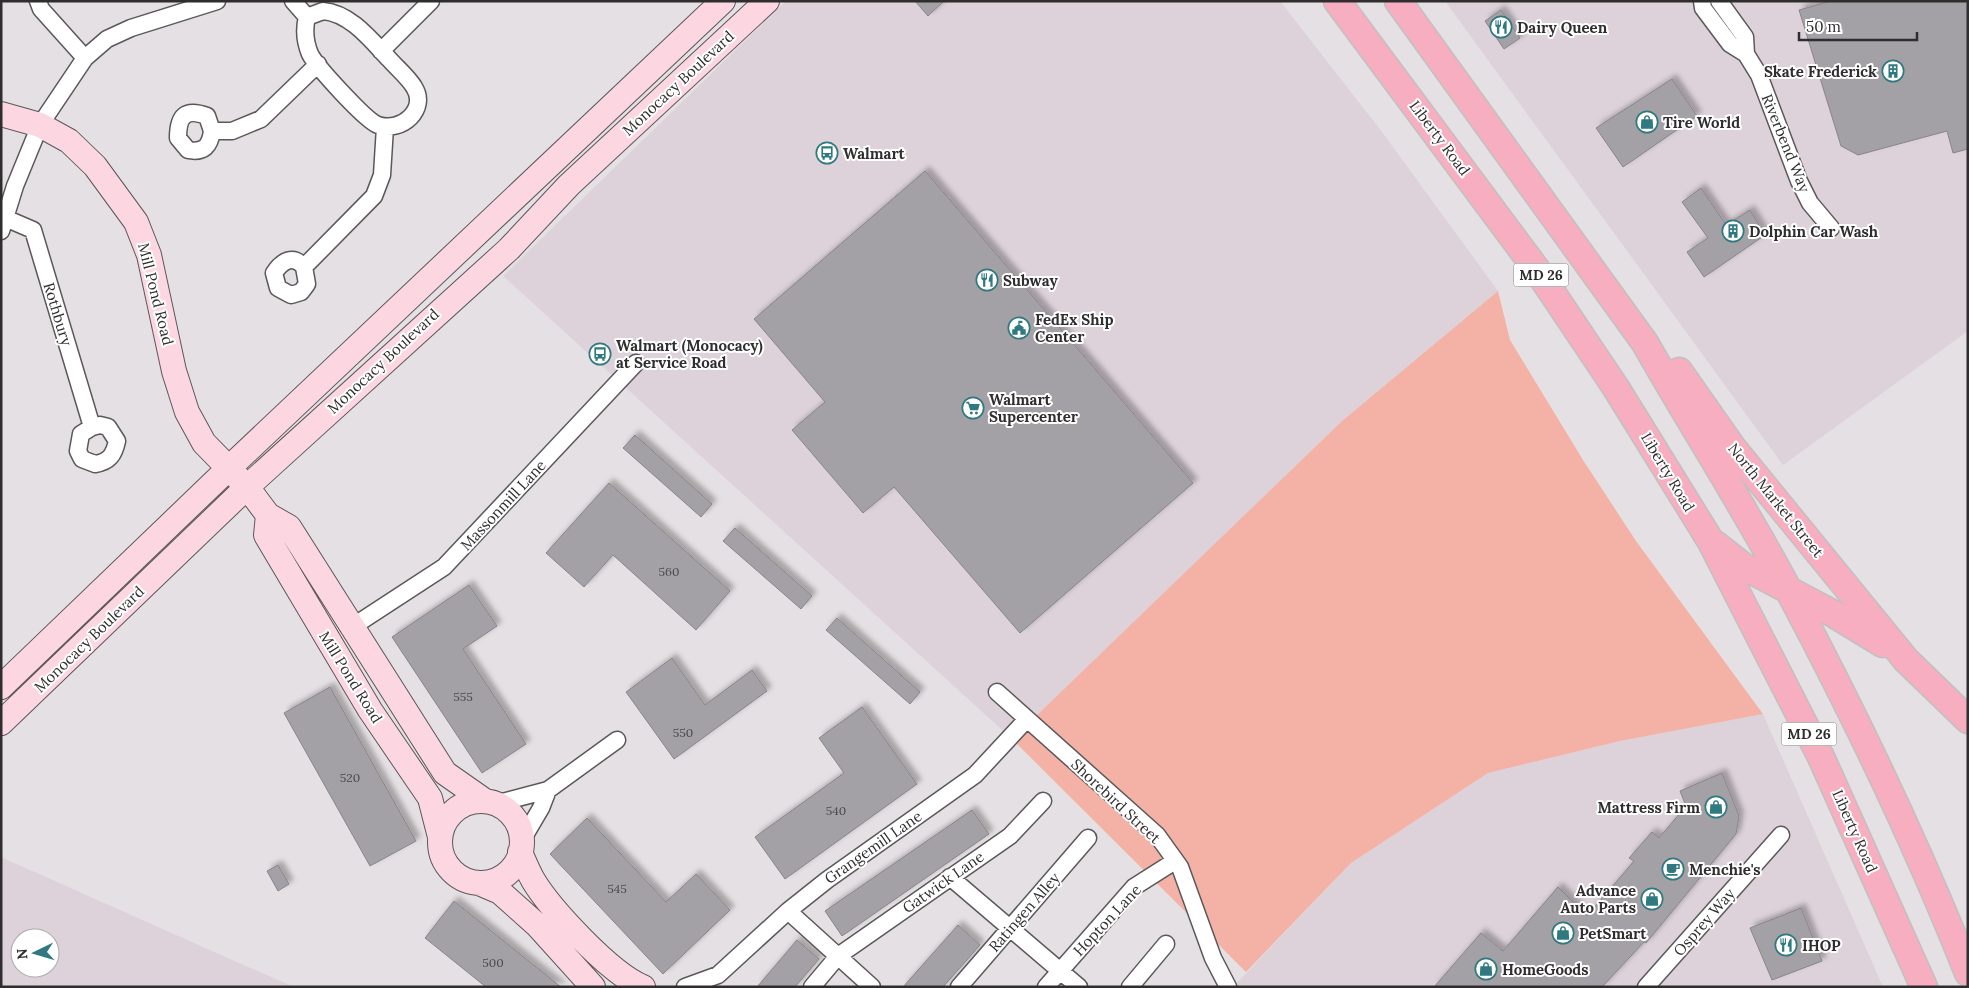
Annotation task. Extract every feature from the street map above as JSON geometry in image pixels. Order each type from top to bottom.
[{"type":"main road","name":"Monocacy Boulevard","points":[[1,687],[723,1]]},
{"type":"main road","name":"Monocacy Boulevard","points":[[1,723],[248,487],[509,248],[569,185],[767,1]]},
{"type":"main road","name":"Liberty Road","points":[[1338,1],[1537,270],[1616,388],[1710,540],[1821,757],[1924,987]]},
{"type":"main road","name":"MD 26","points":[[1398,1],[1645,343],[1788,589],[1853,714],[1894,801],[1968,973]]},
{"type":"main road","name":"Mill Pond Road","points":[[1,114],[40,126],[69,140],[95,166],[136,222],[149,255],[174,371],[187,412],[204,443],[248,487],[268,515],[289,527],[445,773],[490,803],[508,812],[516,822],[521,847],[534,881],[551,904],[603,960],[631,982],[643,987]]},
{"type":"main road","name":"North Market Street","points":[[1645,343],[1668,355],[1733,448],[1906,660],[1968,720]]},
{"type":"main road","name":"Mill Pond Road","points":[[268,515],[266,535],[370,710],[430,798],[444,861],[460,878],[500,892],[537,925],[593,987]]},
{"type":"main road","name":"North Market Street","points":[[1710,540],[1744,566],[1876,639],[1906,660]]},
{"type":"main road","points":[[440,837],[443,825],[451,814],[461,806],[473,802],[490,803]]},
{"type":"main road","points":[[478,883],[494,881],[504,876],[513,868],[521,847]]},
{"type":"street","points":[[38,1],[41,9],[85,58]]},
{"type":"street","points":[[293,1],[307,17]]},
{"type":"street","points":[[381,51],[431,1]]},
{"type":"street","name":"Riverbend Way","points":[[1702,1],[1702,8],[1730,44],[1746,54],[1759,75],[1799,181],[1810,203],[1831,228]]},
{"type":"street","name":"Riverbend Way","points":[[1719,1],[1745,37],[1746,54]]},
{"type":"street","points":[[3,225],[15,186],[40,126],[85,58],[107,39],[130,28],[210,3]]},
{"type":"street","points":[[323,11],[337,12],[381,51],[414,87],[418,96],[416,108],[410,119],[401,126],[385,127],[375,124],[362,114],[310,54],[305,27],[307,17],[323,11]]},
{"type":"street","points":[[212,131],[232,131],[261,119],[318,64]]},
{"type":"street","points":[[304,268],[374,196],[382,175],[385,127]]},
{"type":"street","name":"Rothbury","points":[[3,225],[33,230],[92,427]]},
{"type":"street","name":"Massonmill Lane","points":[[352,627],[444,567],[636,362]]},
{"type":"street","name":"Shorebird Street","points":[[997,692],[1157,835],[1175,861],[1193,900],[1213,958],[1228,987]]},
{"type":"street","name":"Grangemill Lane","points":[[717,981],[788,911],[827,880],[975,775],[1027,720]]},
{"type":"street","points":[[490,803],[548,790],[617,740]]},
{"type":"street","points":[[521,847],[548,790]]},
{"type":"street","name":"Gatwick Lane","points":[[812,987],[838,956],[1010,836],[1043,802]]},
{"type":"street","name":"Osprey Way","points":[[1646,987],[1781,834]]},
{"type":"street","name":"Ratingen Alley","points":[[960,987],[1088,838]]},
{"type":"street","name":"Hopton Lane","points":[[1046,987],[1134,887],[1175,861]]},
{"type":"street","points":[[950,877],[1079,987]]},
{"type":"street","points":[[788,911],[872,987]]},
{"type":"street","points":[[1130,987],[1166,944]]},
{"type":"street","points":[[684,987],[717,981]]},
{"type":"shaded area","points":[[786,1],[1280,1],[1382,132],[1498,291],[1342,421],[1012,739],[503,276]]},
{"type":"shaded area","points":[[1445,1],[1968,1],[1968,331],[1783,465]]},
{"type":"shaded area","points":[[1498,291],[1510,340],[1583,460],[1636,541],[1763,714],[1620,741],[1488,773],[1351,863],[1246,972],[1012,739],[1342,421]]},
{"type":"shaded area","points":[[1763,714],[1883,987],[1233,987],[1351,863],[1488,773],[1620,741]]},
{"type":"shaded area","points":[[1,857],[294,987],[1,987]]},
{"type":"building","points":[[915,1],[944,1],[928,16]]},
{"type":"building","name":"Skate Frederick","points":[[1831,1],[1968,1],[1968,149],[1953,153],[1947,131],[1858,155],[1841,146],[1799,10]]},
{"type":"building","name":"Dairy Queen","points":[[1501,10],[1520,38],[1504,49],[1485,21]]},
{"type":"building","name":"Tire World","points":[[1672,79],[1697,116],[1623,167],[1596,128]]},
{"type":"building","name":"Walmart Supercenter","points":[[925,171],[1193,483],[1020,633],[894,487],[863,513],[792,430],[825,402],[754,319]]},
{"type":"building","name":"Dolphin Car Wash","points":[[1701,188],[1726,225],[1750,210],[1765,235],[1704,277],[1687,252],[1708,238],[1682,202]]},
{"type":"building","points":[[635,435],[712,504],[701,517],[623,448]]},
{"type":"building","points":[[609,483],[730,591],[696,630],[613,555],[584,587],[546,553]]},
{"type":"building","points":[[735,528],[812,596],[801,609],[723,541]]},
{"type":"building","points":[[469,585],[497,626],[463,649],[526,744],[482,773],[392,637]]},
{"type":"building","points":[[837,618],[920,692],[910,704],[826,630]]},
{"type":"building","points":[[672,658],[705,705],[752,670],[767,691],[674,759],[626,692]]},
{"type":"building","points":[[330,687],[416,841],[370,866],[284,713]]},
{"type":"building","points":[[862,707],[917,784],[785,879],[755,837],[844,773],[819,738]]},
{"type":"building","points":[[1722,773],[1739,816],[1736,834],[1646,943],[1644,942],[1602,987],[1434,987],[1481,933],[1503,951],[1558,887],[1587,916],[1634,861],[1629,858],[1652,832],[1659,838],[1686,806],[1680,791]]},
{"type":"building","points":[[972,810],[989,834],[842,936],[825,911]]},
{"type":"building","points":[[587,818],[666,902],[696,874],[730,910],[663,974],[550,854]]},
{"type":"building","points":[[278,865],[289,884],[278,891],[267,871]]},
{"type":"building","points":[[454,901],[561,987],[486,987],[425,938]]},
{"type":"building","name":"IHOP","points":[[1801,908],[1822,961],[1772,980],[1750,928]]},
{"type":"building","points":[[958,925],[980,945],[943,987],[903,987]]},
{"type":"building","points":[[797,940],[819,959],[795,987],[757,987]]},
{"type":"place","name":"Dairy Queen","points":[[1501,27]]},
{"type":"place","name":"Skate Frederick","points":[[1893,71]]},
{"type":"place","name":"Tire World","points":[[1647,122]]},
{"type":"place","name":"Walmart","points":[[827,153]]},
{"type":"place","name":"Dolphin Car Wash","points":[[1733,231]]},
{"type":"place","name":"Subway","points":[[987,280]]},
{"type":"place","name":"FedEx Ship Center","points":[[1019,328]]},
{"type":"place","name":"Walmart (Monocacy) at Service Road","points":[[600,354]]},
{"type":"place","name":"Walmart Supercenter","points":[[973,408]]},
{"type":"place","name":"Mattress Firm","points":[[1716,807]]},
{"type":"place","name":"Menchie's","points":[[1673,869]]},
{"type":"place","name":"Advance Auto Parts","points":[[1652,899]]},
{"type":"place","name":"PetSmart","points":[[1563,933]]},
{"type":"place","name":"IHOP","points":[[1786,945]]},
{"type":"place","name":"HomeGoods","points":[[1486,969]]}]
